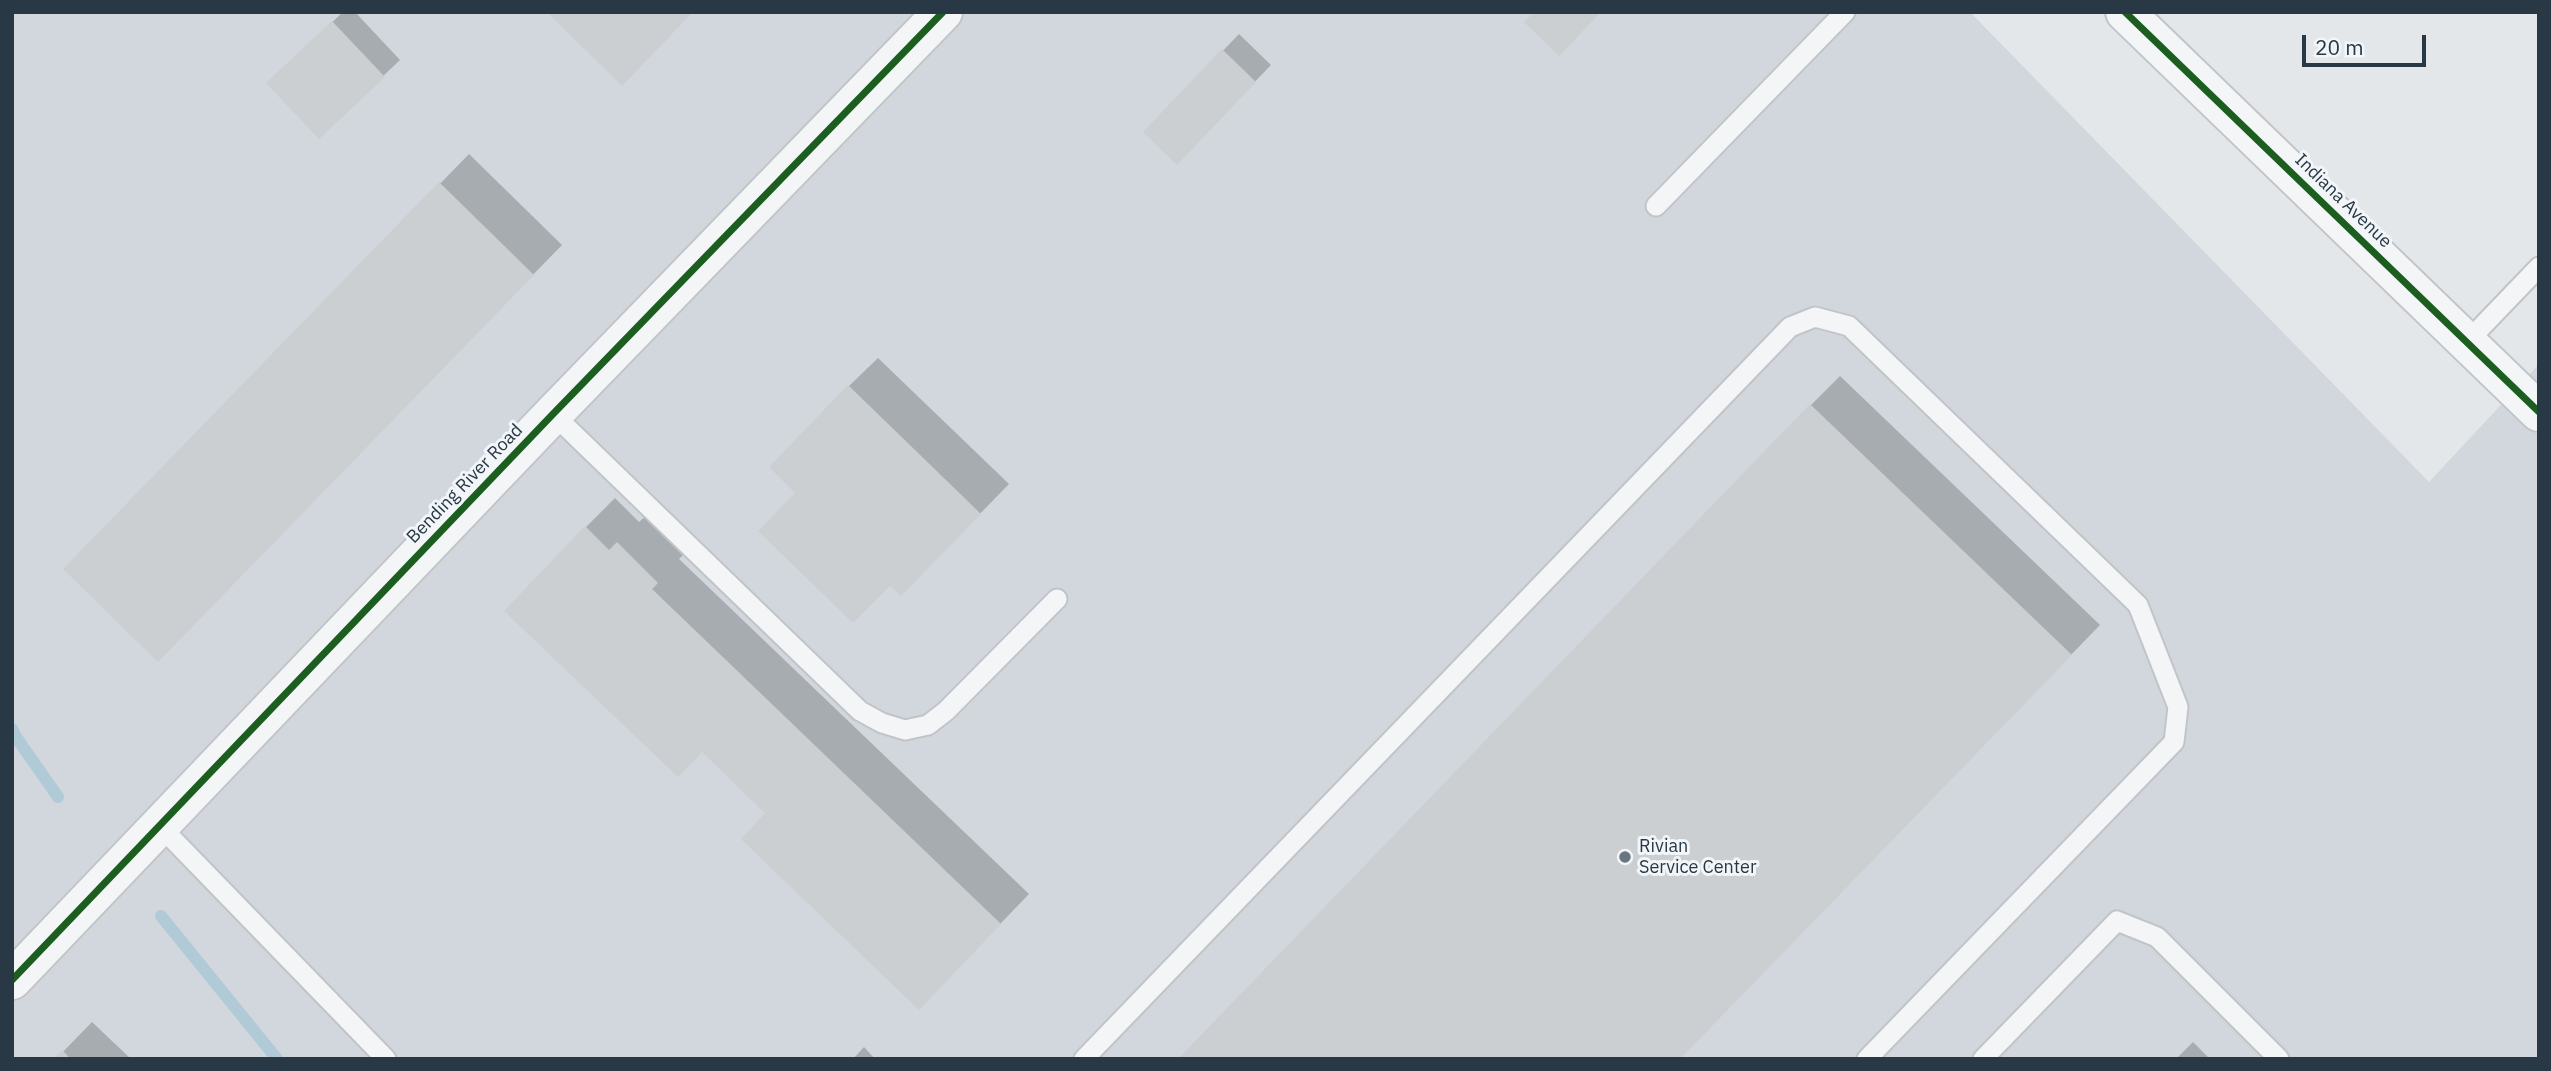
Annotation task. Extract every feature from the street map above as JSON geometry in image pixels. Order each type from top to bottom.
[{"type":"street","name":"Bending River Road","points":[[12,981],[553,414],[943,12]]},
{"type":"street","name":"Indiana Avenue","points":[[2125,12],[2539,412]]},
{"type":"lane","points":[[1656,206],[1845,12]]},
{"type":"lane","points":[[2467,342],[2539,267]]},
{"type":"lane","points":[[1084,1059],[1790,327],[1815,317],[1849,326],[2138,605],[2178,707],[2174,741],[1867,1059]]},
{"type":"lane","points":[[553,414],[860,711],[882,723],[905,730],[928,725],[946,711],[1057,599]]},
{"type":"lane","points":[[160,826],[386,1059]]},
{"type":"lane","points":[[1983,1059],[2117,920],[2157,937],[2279,1059]]},
{"type":"shaded area","points":[[12,12],[1970,12],[2429,482],[2539,364],[2539,1059],[12,1059]]},
{"type":"building","points":[[547,12],[693,12],[622,86]]},
{"type":"building","points":[[1534,12],[1601,12],[1559,56],[1524,22]]},
{"type":"building","points":[[332,21],[385,77],[319,139],[266,83]]},
{"type":"building","points":[[1222,49],[1256,82],[1177,165],[1143,132]]},
{"type":"building","points":[[439,182],[534,275],[158,662],[63,569]]},
{"type":"building","points":[[848,385],[981,514],[901,596],[890,586],[853,623],[758,531],[795,493],[769,467]]},
{"type":"building","name":"Rivian Service Center","points":[[1810,404],[2072,655],[1680,1059],[1178,1059]]},
{"type":"building","points":[[585,526],[609,550],[617,542],[658,583],[652,589],[1001,924],[919,1010],[741,839],[765,813],[702,752],[678,777],[504,611]]},
{"type":"building","points":[[62,1050],[71,1059],[53,1059]]},
{"type":"waterway","points":[[12,729],[58,797]]},
{"type":"waterway","points":[[161,916],[277,1059]]},
{"type":"cycle path","points":[[12,980],[553,414],[943,12]]},
{"type":"cycle path","points":[[2125,12],[2539,412]]},
{"type":"place","name":"Rivian Service Center","points":[[1625,857]]}]
